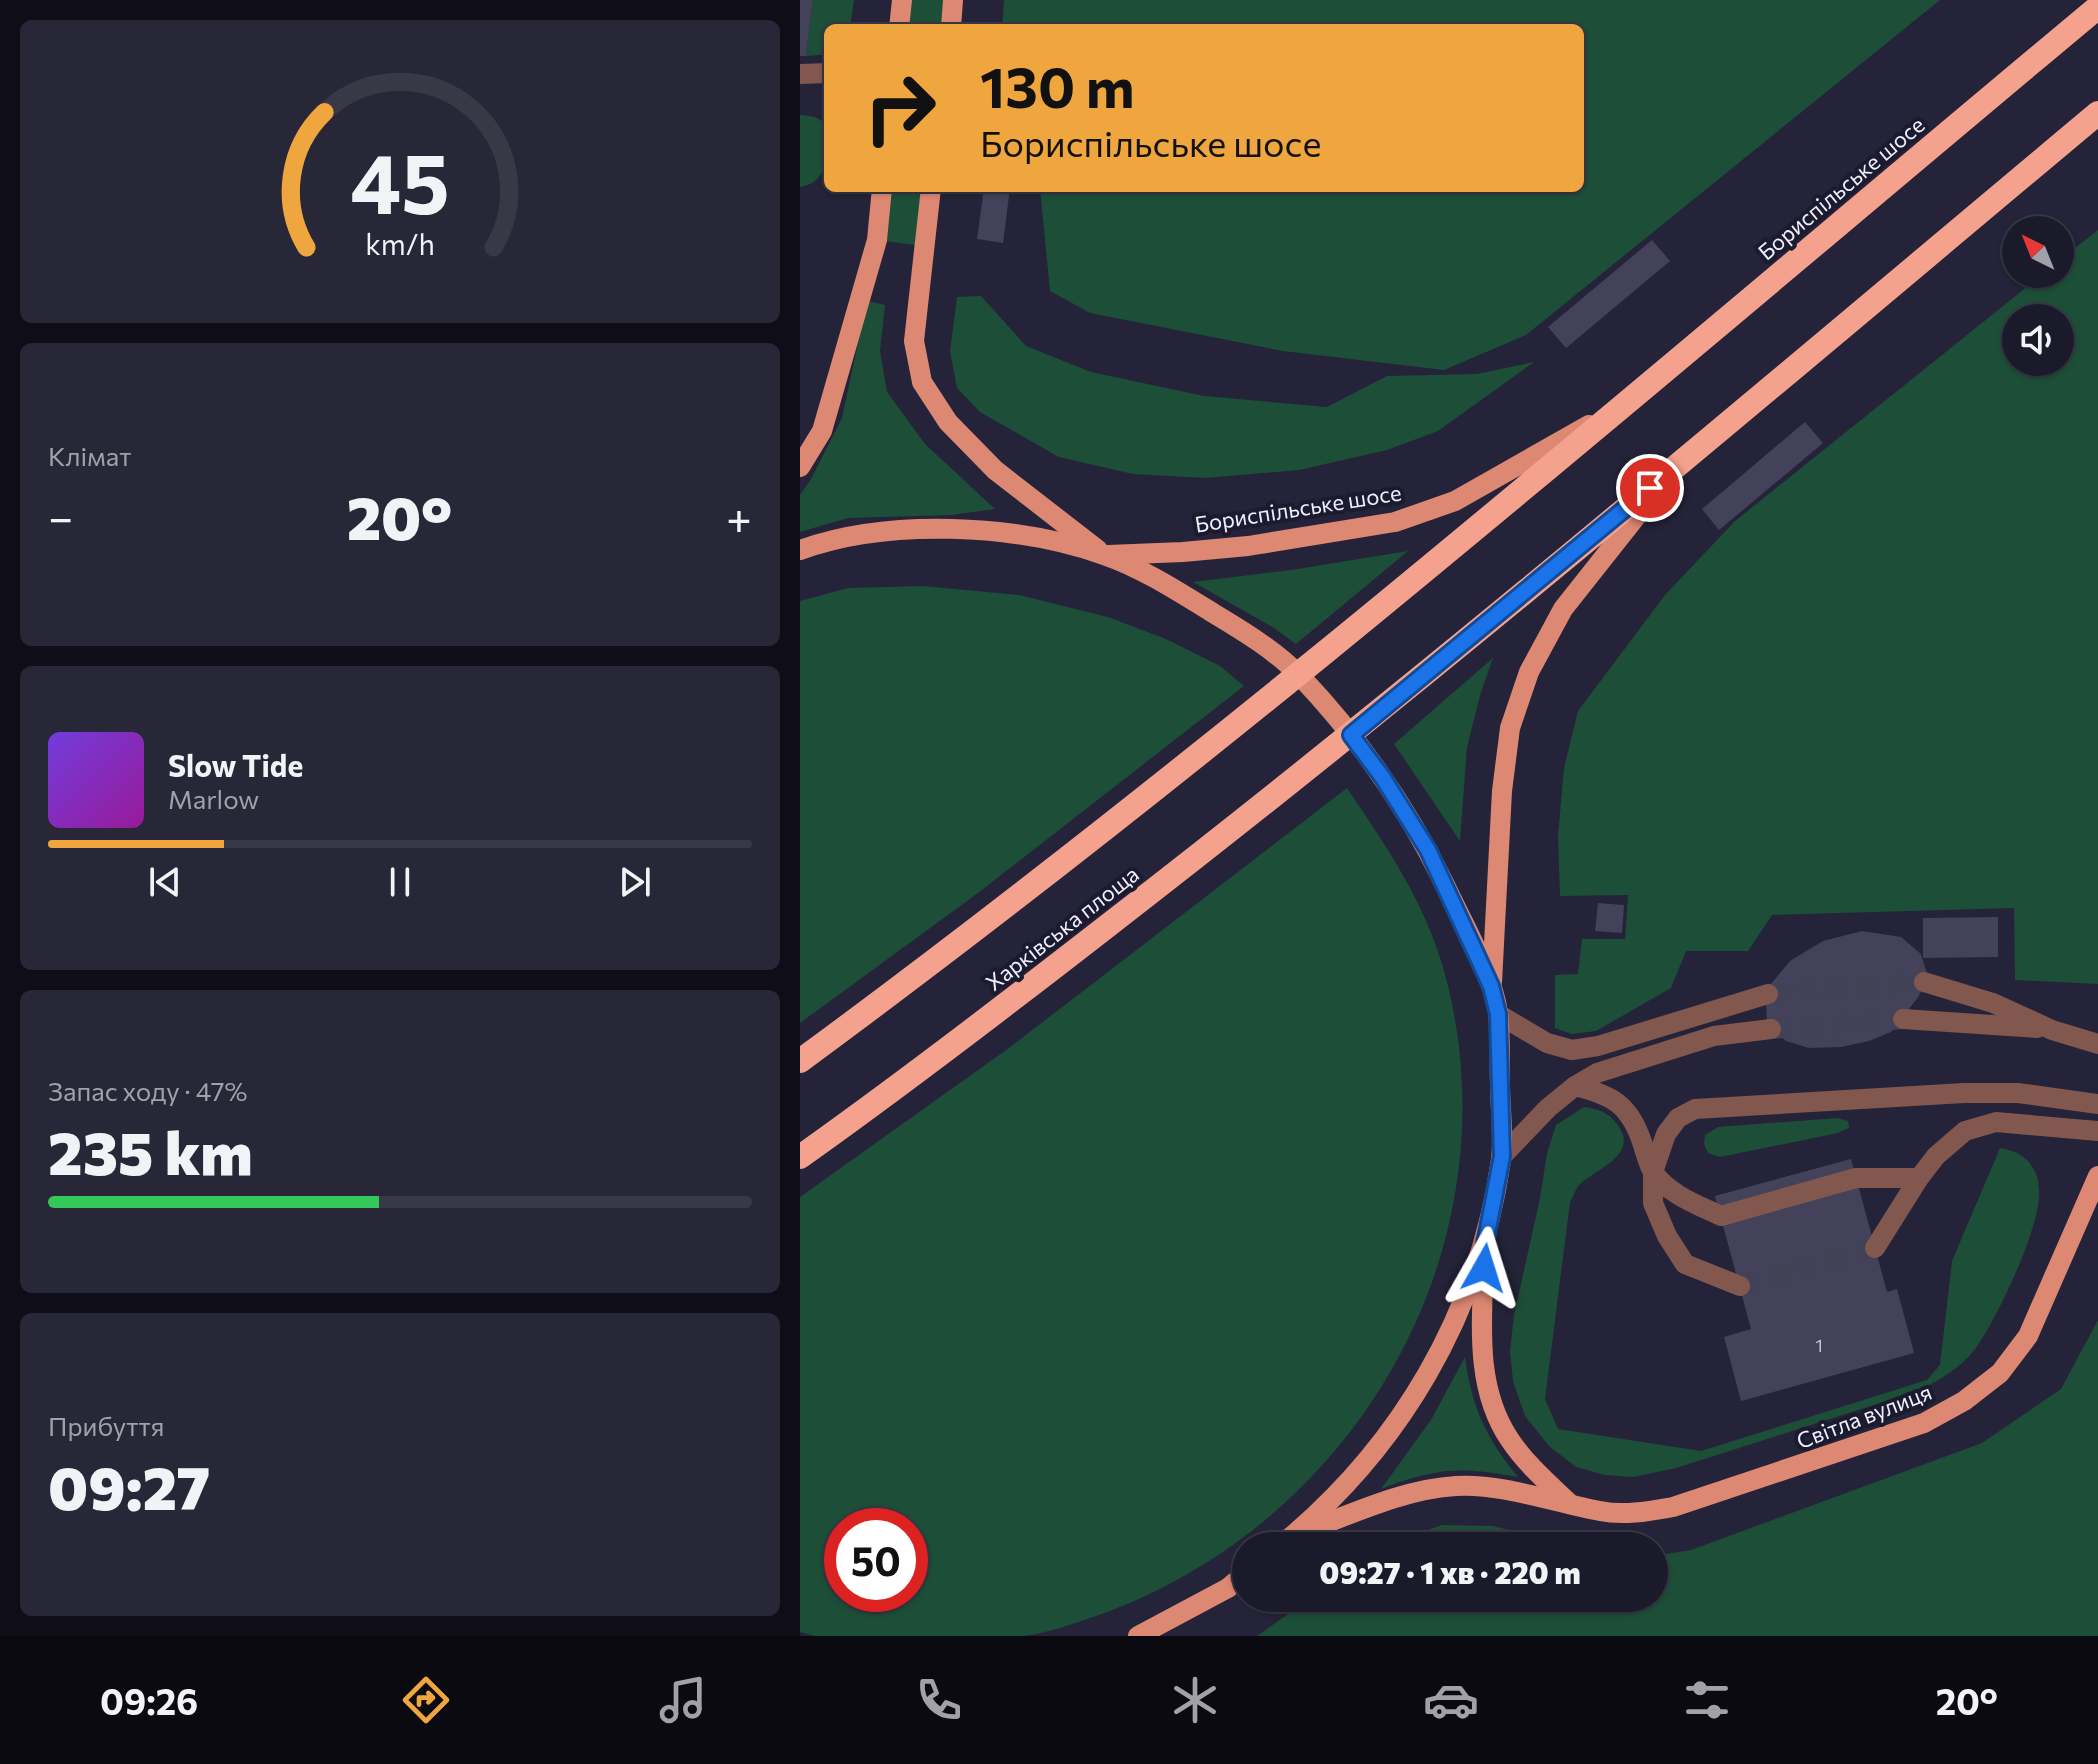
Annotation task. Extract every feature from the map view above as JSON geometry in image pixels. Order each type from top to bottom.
[{"type":"highway","name":"Бориспільське шосе","points":[[1298,674],[2098,7]]},
{"type":"highway","points":[[1351,735],[2098,113]]},
{"type":"highway","points":[[800,1061],[882,1001],[1298,674]]},
{"type":"highway","name":"Харківська площа","points":[[800,1157],[925,1067],[1351,735]]},
{"type":"main road","points":[[899,24],[902,0]]},
{"type":"main road","points":[[951,24],[953,0]]},
{"type":"main road","points":[[800,467],[822,431],[877,240],[882,192]]},
{"type":"main road","points":[[931,192],[914,341],[922,382],[948,422],[995,470],[1105,555],[1172,588],[1250,635],[1298,674],[1351,735],[1383,778],[1428,850],[1491,986],[1498,1014],[1502,1156],[1485,1244],[1481,1341],[1486,1386],[1509,1439],[1527,1463],[1569,1503]]},
{"type":"main road","name":"Бориспільське шосе","points":[[1105,555],[1248,546],[1395,522],[1455,501],[1617,409]]},
{"type":"main road","points":[[1491,986],[1502,791],[1510,728],[1529,672],[1563,609],[1673,469]]},
{"type":"main road","points":[[800,550],[857,534],[916,528],[997,531],[1105,555]]},
{"type":"main road","name":"Світла вулиця","points":[[1311,1532],[1407,1495],[1457,1486],[1506,1491],[1603,1512],[1645,1512],[1673,1507],[1924,1423],[1964,1401],[2000,1373],[2028,1336],[2098,1176]]},
{"type":"main road","points":[[1295,1532],[1358,1470],[1409,1407],[1451,1334],[1485,1244]]},
{"type":"main road","points":[[1138,1636],[1232,1585]]},
{"type":"street","points":[[800,74],[824,73]]},
{"type":"street","points":[[1924,982],[1993,1003],[2052,1030],[2098,1044]]},
{"type":"street","points":[[1498,1014],[1547,1043],[1572,1050],[1598,1046],[1768,994]]},
{"type":"street","points":[[1903,1019],[2052,1030]]},
{"type":"street","points":[[1502,1156],[1548,1108],[1597,1073],[1714,1036],[1771,1029]]},
{"type":"street","points":[[1575,1086],[1617,1101],[1639,1132],[1653,1172],[1678,1195],[1721,1216],[1856,1178],[1919,1178]]},
{"type":"street","points":[[1740,1286],[1685,1264],[1667,1236],[1653,1203],[1653,1172],[1666,1134],[1678,1118],[1695,1109],[1964,1093],[2018,1093],[2098,1104]]},
{"type":"street","points":[[1875,1248],[1919,1178],[1936,1156],[1965,1131],[1996,1122],[2098,1131]]},
{"type":"green space","points":[[813,0],[854,0],[851,24],[824,24],[824,54],[806,56]]},
{"type":"green space","points":[[902,0],[953,0],[951,24],[899,24]]},
{"type":"green space","points":[[1004,0],[1940,0],[1526,335],[1444,370],[1283,351],[1090,313],[1050,291],[1040,192],[1584,192],[1584,24],[1002,24]]},
{"type":"green space","points":[[800,115],[815,117],[824,123],[824,165],[818,178],[800,187]]},
{"type":"green space","points":[[882,192],[930,192],[923,246],[877,240]]},
{"type":"green space","points":[[2098,230],[2098,984],[2015,980],[2014,908],[1772,915],[1748,951],[1686,951],[1671,988],[1596,1031],[1572,1034],[1555,1028],[1555,975],[1578,974],[1582,939],[1625,939],[1628,895],[1560,896],[1558,836],[1564,768],[1578,711],[1665,595],[1735,521],[2002,307],[2002,376],[2074,376],[2074,304],[2006,304],[2026,288],[2074,288],[2074,249]]},
{"type":"green space","points":[[981,296],[1026,346],[1091,372],[1204,396],[1327,407],[1387,376],[1477,374],[1534,362],[1438,431],[1387,450],[1299,470],[1206,478],[1133,474],[1059,457],[980,412],[957,388],[950,351],[957,297]]},
{"type":"green space","points":[[867,301],[885,305],[880,351],[887,392],[925,444],[995,509],[951,515],[848,518],[800,532],[800,495],[842,418]]},
{"type":"green space","points":[[1408,551],[1296,644],[1193,582],[1291,570]]},
{"type":"green space","points":[[923,586],[1019,595],[1108,617],[1166,639],[1220,666],[1244,686],[978,893],[800,1023],[800,601],[848,588]]},
{"type":"green space","points":[[1493,658],[1467,747],[1460,841],[1394,744]]},
{"type":"green space","points":[[1347,788],[1408,884],[1432,934],[1449,990],[1462,1089],[1456,1187],[1432,1281],[1392,1368],[1338,1447],[1270,1516],[1248,1532],[1232,1532],[1232,1543],[1190,1573],[1099,1615],[1024,1636],[815,1636],[800,1632],[800,1197],[1009,1048]]},
{"type":"green space","points":[[1584,1107],[1602,1112],[1614,1120],[1623,1135],[1623,1144],[1613,1160],[1579,1185],[1570,1202],[1545,1399],[1558,1429],[1701,1451],[1927,1380],[1940,1365],[1952,1261],[2000,1148],[2022,1156],[2036,1173],[2038,1205],[2026,1248],[2006,1295],[1984,1335],[1963,1362],[1935,1382],[1921,1390],[1676,1468],[1633,1477],[1605,1475],[1576,1467],[1549,1446],[1525,1416],[1513,1381],[1510,1351],[1514,1315],[1547,1153],[1556,1125]]},
{"type":"green space","points":[[1838,1118],[1848,1121],[1849,1128],[1838,1133],[1720,1157],[1708,1153],[1704,1144],[1705,1135],[1718,1127]]},
{"type":"green space","points":[[2098,1320],[2098,1636],[1257,1636],[1291,1612],[1668,1612],[1668,1554],[1691,1550],[1982,1443],[2061,1389]]},
{"type":"green space","points":[[1465,1357],[1482,1422],[1518,1477],[1480,1471],[1448,1471],[1381,1489],[1431,1420]]},
{"type":"green space","points":[[1442,1525],[1493,1526],[1517,1532],[1422,1532]]},
{"type":"building","points":[[800,0],[813,0],[806,56],[800,56]]},
{"type":"building","points":[[983,192],[1009,192],[1003,243],[977,239]]},
{"type":"building","points":[[1652,240],[1670,261],[1566,348],[1548,327]]},
{"type":"building","points":[[1805,422],[1823,443],[1719,530],[1702,509]]},
{"type":"building","points":[[1598,903],[1624,905],[1622,933],[1595,931]]},
{"type":"building","points":[[1998,917],[1998,957],[1923,958],[1923,918]]},
{"type":"building","points":[[1862,931],[1901,937],[1921,954],[1927,974],[1919,996],[1891,1032],[1869,1041],[1841,1047],[1809,1048],[1786,1041],[1767,1023],[1766,1003],[1771,984],[1790,961],[1823,941]]},
{"type":"building","points":[[1851,1159],[1887,1292],[1897,1289],[1914,1353],[1741,1401],[1724,1337],[1751,1329],[1715,1196]]},
{"type":"tunnel","points":[[1768,994],[1924,982]]},
{"type":"tunnel","points":[[1771,1029],[1903,1019]]},
{"type":"tunnel","points":[[1740,1286],[1875,1248]]},
{"type":"route","points":[[1484,1268],[1485,1244],[1502,1156],[1498,1014],[1491,986],[1428,850],[1383,778],[1351,735],[1650,488]]}]
